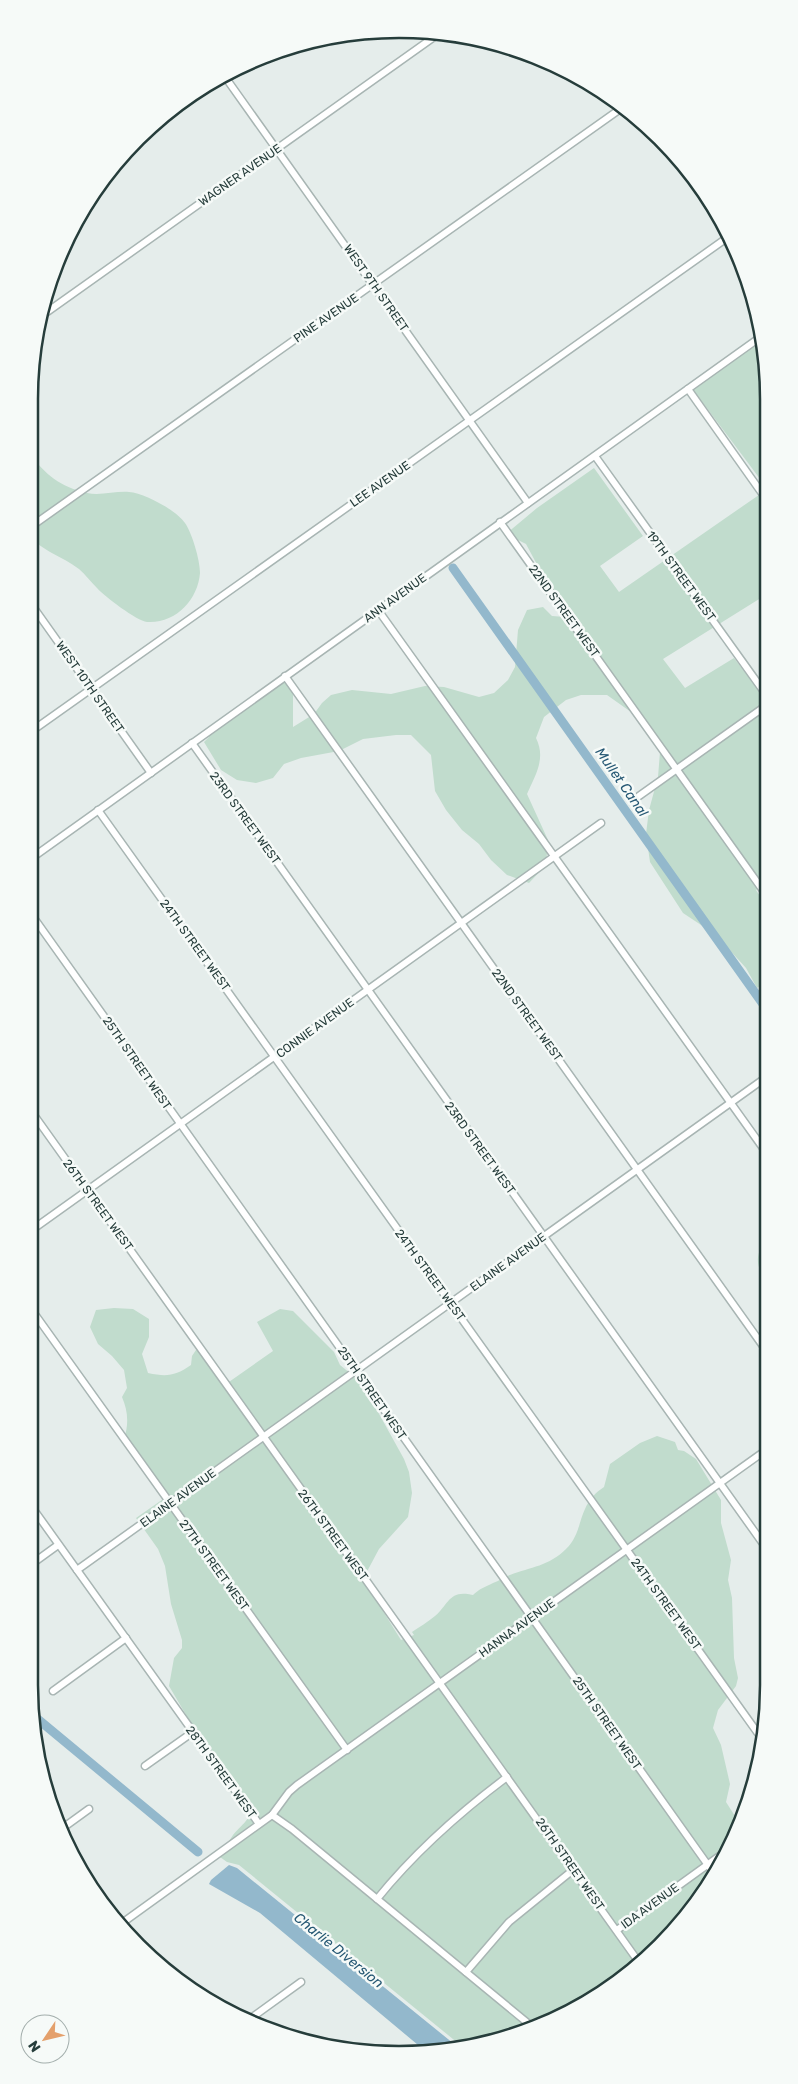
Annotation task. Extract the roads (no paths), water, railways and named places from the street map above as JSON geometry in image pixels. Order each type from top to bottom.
[{"type":"street","name":"WAGNER AVENUE","points":[[48,311],[431,39]]},
{"type":"street","name":"WEST 9TH STREET","points":[[228,81],[528,503]]},
{"type":"street","name":"PINE AVENUE","points":[[38,522],[618,111]]},
{"type":"street","name":"LEE AVENUE","points":[[38,726],[724,240]]},
{"type":"street","name":"ANN AVENUE","points":[[38,853],[756,341]]},
{"type":"street","points":[[688,389],[760,491]]},
{"type":"street","name":"19TH STREET WEST","points":[[595,456],[760,686]]},
{"type":"street","name":"22ND STREET WEST","points":[[500,522],[760,886]]},
{"type":"street","points":[[378,610],[760,1144]]},
{"type":"street","name":"WEST 10TH STREET","points":[[38,614],[151,773]]},
{"type":"street","name":"22ND STREET WEST","points":[[285,676],[760,1342]]},
{"type":"street","points":[[639,796],[760,710]]},
{"type":"street","name":"23RD STREET WEST","points":[[192,744],[760,1539]]},
{"type":"street","name":"24TH STREET WEST","points":[[98,810],[757,1732]]},
{"type":"street","name":"CONNIE AVENUE","points":[[38,1225],[602,823]]},
{"type":"street","name":"25TH STREET WEST","points":[[38,924],[711,1868]]},
{"type":"street","name":"ELAINE AVENUE","points":[[77,1570],[760,1082]]},
{"type":"street","name":"26TH STREET WEST","points":[[38,1121],[636,1958]]},
{"type":"street","name":"27TH STREET WEST","points":[[38,1319],[346,1750]]},
{"type":"street","name":"HANNA AVENUE","points":[[272,1815],[289,1792],[760,1454]]},
{"type":"street","name":"28TH STREET WEST","points":[[38,1516],[259,1824],[272,1815],[527,2023]]},
{"type":"street","points":[[38,1559],[58,1544]]},
{"type":"street","points":[[53,1691],[126,1638]]},
{"type":"street","points":[[145,1766],[192,1732]]},
{"type":"street","points":[[377,1899],[405,1865],[450,1822],[507,1777]]},
{"type":"street","points":[[66,1826],[89,1809]]},
{"type":"street","points":[[125,1921],[259,1824]]},
{"type":"street","name":"IDA AVENUE","points":[[617,1930],[716,1858]]},
{"type":"street","points":[[466,1972],[509,1922],[573,1870]]},
{"type":"street","points":[[254,2016],[301,1982]]},
{"type":"water","points":[[229,1865],[237,1868],[452,2042],[419,2046],[260,1913],[209,1884],[211,1880]]},
{"type":"waterway","name":"Mullet Canal","points":[[453,568],[760,1000]]},
{"type":"waterway","name":"Charlie Diversion","points":[[40,1721],[198,1852]]}]
